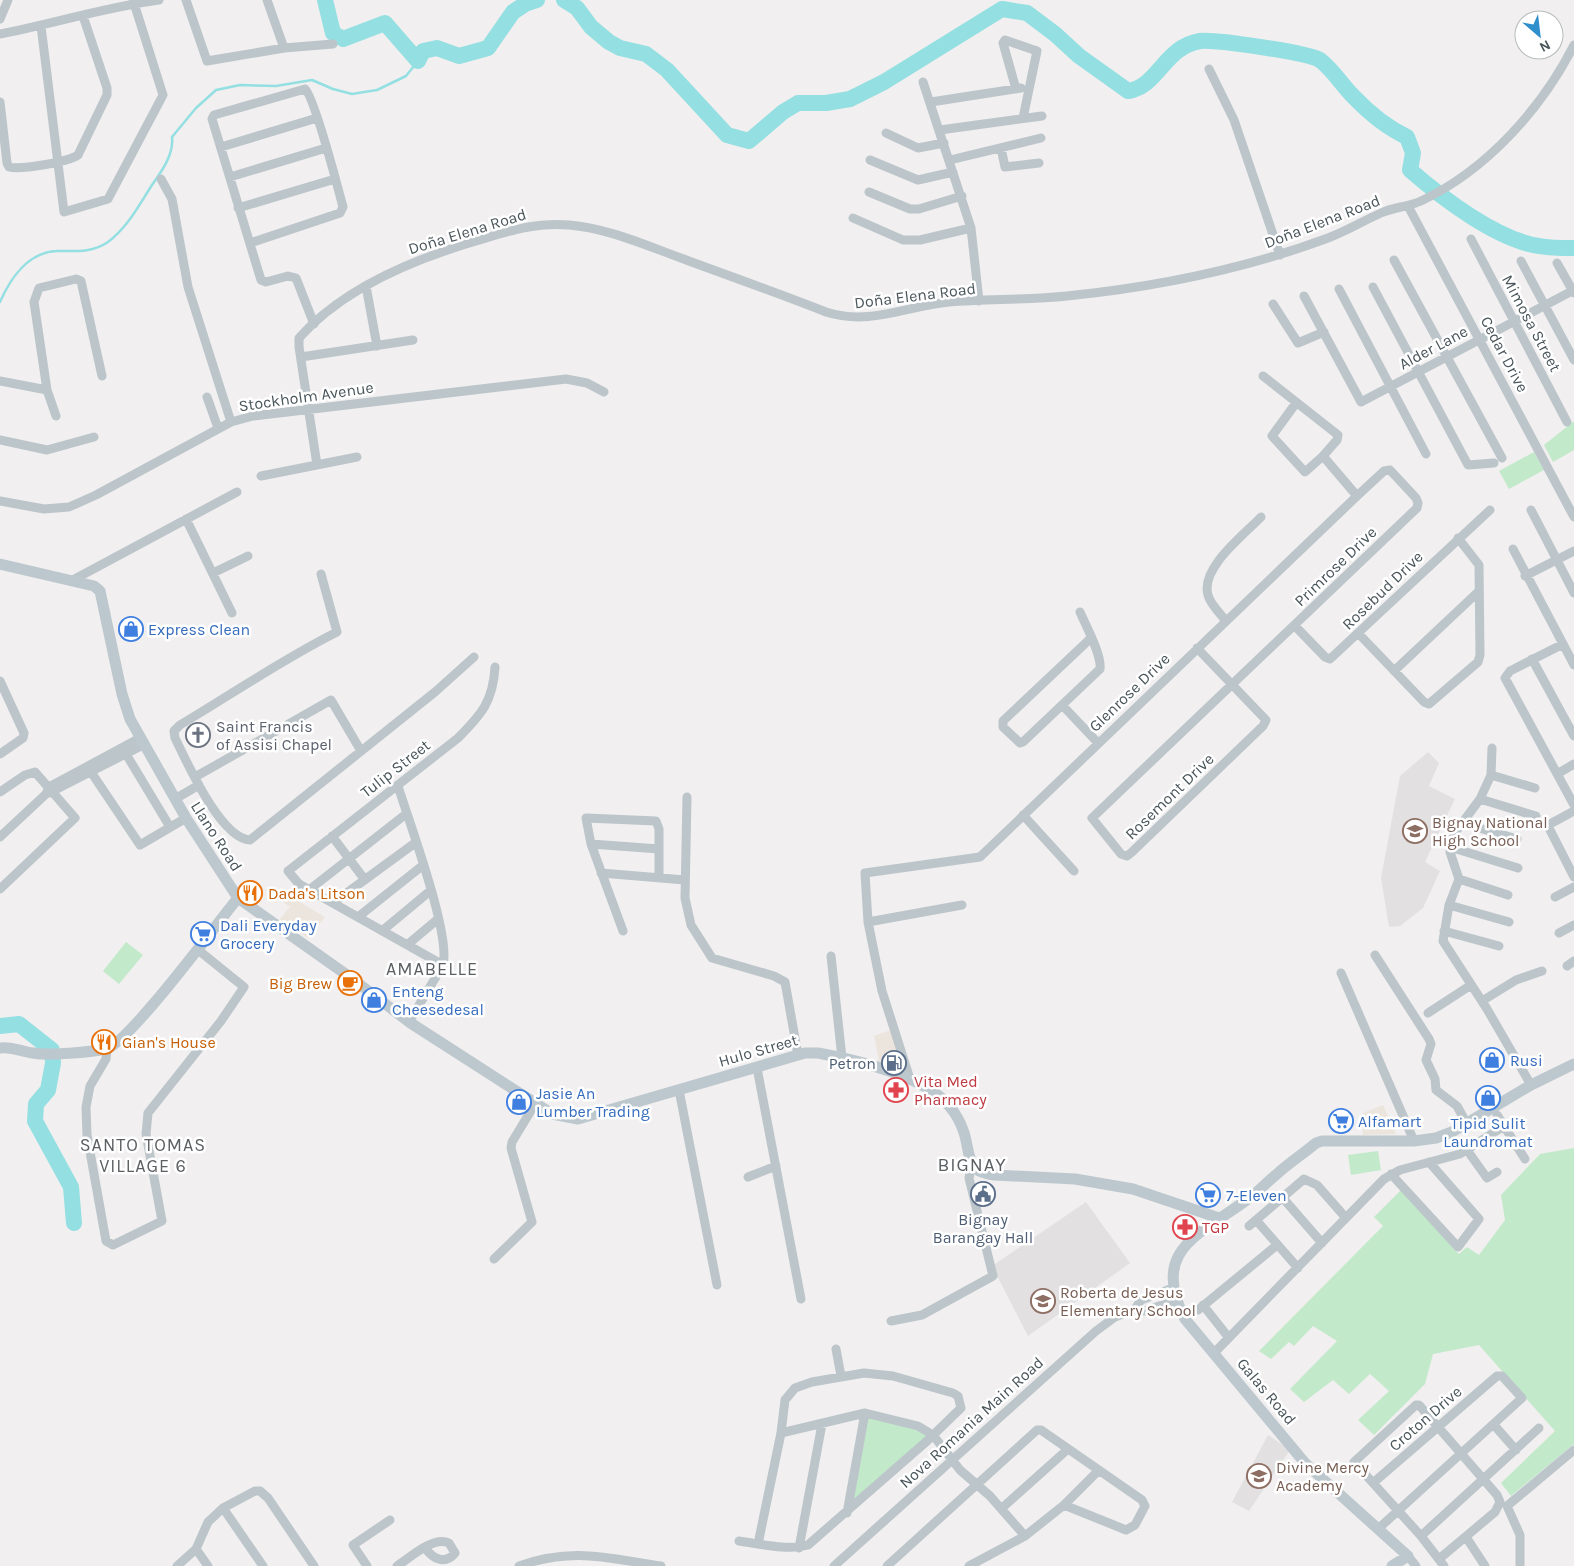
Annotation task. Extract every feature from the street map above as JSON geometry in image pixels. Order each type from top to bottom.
[{"type":"main road","name":"Llano Road","points":[[0,564],[94,586],[100,591],[122,694],[142,741],[186,818],[238,898],[354,980],[409,1022],[498,1081]]},
{"type":"main road","points":[[0,1048],[11,1048],[33,1053],[54,1053],[107,1048],[130,1032],[238,898]]},
{"type":"main road","name":"Hulo Street","points":[[498,1081],[558,1116],[578,1119],[798,1055],[818,1053],[842,1058],[910,1079],[929,1088],[950,1106],[963,1128],[972,1164]]},
{"type":"main road","name":"Galas Road","points":[[1408,1556],[1380,1528],[1305,1462],[1193,1329],[1176,1300],[1173,1288],[1177,1259],[1186,1245],[1219,1218],[1248,1199],[1277,1174],[1322,1141],[1414,1141],[1436,1138],[1467,1124],[1531,1085],[1574,1064]]},
{"type":"main road","points":[[972,1164],[975,1168],[986,1174],[1076,1179],[1133,1189],[1219,1218]]},
{"type":"main road","points":[[1392,1566],[1408,1556]]},
{"type":"street","points":[[0,19],[8,0]]},
{"type":"street","points":[[0,34],[83,16],[133,2],[159,0]]},
{"type":"street","points":[[186,0],[206,60],[284,48],[333,44]]},
{"type":"street","points":[[267,0],[284,48]]},
{"type":"street","points":[[41,26],[56,162],[64,212],[108,199],[163,95],[133,2]]},
{"type":"street","points":[[0,102],[9,167],[56,162],[74,158],[78,155],[107,95],[107,88],[83,16]]},
{"type":"street","points":[[1016,88],[1003,43],[1005,40],[1037,51],[1023,118]]},
{"type":"street","name":"Doña Elena Road","points":[[317,465],[300,358],[299,338],[314,324],[366,286],[430,256],[516,229],[555,224],[583,227],[614,235],[842,317],[866,318],[932,304],[1023,300],[1094,293],[1225,268],[1280,255],[1347,230],[1381,213],[1408,206],[1430,197],[1451,184],[1492,151],[1523,121],[1554,80],[1574,45]]},
{"type":"street","points":[[1209,69],[1234,120],[1280,255]]},
{"type":"street","points":[[923,82],[971,228],[979,301]]},
{"type":"street","points":[[931,102],[1029,87]]},
{"type":"street","points":[[250,243],[340,213],[343,207],[317,118],[306,88],[214,115],[212,119],[261,280],[266,282],[288,276],[296,278],[314,324]]},
{"type":"street","points":[[940,130],[1042,116]]},
{"type":"street","points":[[221,147],[317,118]]},
{"type":"street","points":[[886,133],[918,148],[944,143]]},
{"type":"street","points":[[950,160],[1041,138]]},
{"type":"street","points":[[230,177],[326,148]]},
{"type":"street","points":[[1001,148],[1005,167],[1039,163]]},
{"type":"street","points":[[870,160],[918,180],[954,172]]},
{"type":"street","points":[[161,178],[172,199],[186,280],[231,422]]},
{"type":"street","points":[[238,208],[335,179]]},
{"type":"street","points":[[869,192],[910,210],[962,196]]},
{"type":"street","name":"Cedar Drive","points":[[1408,206],[1574,517]]},
{"type":"street","points":[[853,218],[903,240],[920,240],[971,228]]},
{"type":"street","name":"Mimosa Street","points":[[1471,239],[1567,422]]},
{"type":"street","points":[[1373,287],[1420,371],[1468,465],[1498,461],[1447,357],[1394,260]]},
{"type":"street","points":[[1521,261],[1574,360]]},
{"type":"street","points":[[1557,263],[1574,291]]},
{"type":"street","points":[[56,416],[47,390],[34,296],[39,288],[76,279],[81,281],[84,286],[102,376]]},
{"type":"street","points":[[366,286],[377,346]]},
{"type":"street","points":[[1339,289],[1426,454]]},
{"type":"street","name":"Alder Lane","points":[[1324,332],[1360,402],[1363,402],[1574,291]]},
{"type":"street","points":[[1273,304],[1298,343],[1324,332],[1304,296]]},
{"type":"street","points":[[300,358],[413,340]]},
{"type":"street","points":[[1263,376],[1338,436],[1337,440],[1305,472],[1272,436],[1296,404]]},
{"type":"street","name":"Stockholm Avenue","points":[[0,501],[44,509],[69,507],[89,499],[218,428],[253,416],[566,379],[587,383],[604,392]]},
{"type":"street","points":[[0,381],[47,390]]},
{"type":"street","points":[[206,398],[218,428]]},
{"type":"street","points":[[0,440],[47,450],[94,437]]},
{"type":"street","points":[[1322,456],[1357,496]]},
{"type":"street","points":[[261,476],[357,457]]},
{"type":"street","name":"Primrose Drive","points":[[1092,818],[1417,508],[1416,498],[1390,470],[1384,471]]},
{"type":"street","name":"Glenrose Drive","points":[[868,922],[866,872],[977,858],[1384,471]]},
{"type":"street","points":[[71,581],[237,492]]},
{"type":"street","name":"Rosebud Drive","points":[[1295,626],[1325,657],[1330,659],[1490,510]]},
{"type":"street","points":[[1531,510],[1574,594]]},
{"type":"street","points":[[1226,621],[1208,598],[1206,587],[1209,573],[1261,517]]},
{"type":"street","points":[[186,519],[232,613]]},
{"type":"street","points":[[1358,633],[1424,702],[1429,704],[1478,662],[1480,655],[1477,560],[1458,538]]},
{"type":"street","points":[[1513,549],[1525,576],[1574,665]]},
{"type":"street","points":[[1525,576],[1574,551]]},
{"type":"street","points":[[213,573],[248,556]]},
{"type":"street","points":[[322,574],[337,632],[303,649],[245,687],[180,725],[174,731],[175,738],[197,781],[222,821],[237,836],[250,840],[474,658]]},
{"type":"street","points":[[1394,671],[1478,592]]},
{"type":"street","points":[[1080,612],[1091,638],[1101,664],[1100,669],[1022,743],[1002,724],[1091,638]]},
{"type":"street","points":[[1563,644],[1510,671],[1505,678],[1574,805]]},
{"type":"street","points":[[1197,648],[1234,684]]},
{"type":"street","points":[[1532,659],[1574,736]]},
{"type":"street","name":"Tulip Street","points":[[309,890],[288,873],[288,869],[458,738],[482,714],[494,688],[495,667]]},
{"type":"street","points":[[0,681],[24,735],[0,754]]},
{"type":"street","name":"Rosemont Drive","points":[[1092,818],[1121,854],[1127,856],[1256,732],[1266,720],[1234,684]]},
{"type":"street","points":[[175,799],[197,781],[327,701],[334,702],[361,751]]},
{"type":"street","points":[[0,706],[9,702]]},
{"type":"street","points":[[1063,706],[1098,743]]},
{"type":"street","points":[[50,791],[126,754],[142,741]]},
{"type":"street","points":[[0,837],[50,791],[142,741]]},
{"type":"street","points":[[1492,748],[1491,775],[1480,799],[1454,834],[1450,847],[1459,879],[1450,905],[1443,941],[1482,1001],[1531,1085]]},
{"type":"street","points":[[126,754],[170,827]]},
{"type":"street","points":[[1557,774],[1574,764]]},
{"type":"street","points":[[0,792],[30,772],[35,772],[50,791],[75,815],[74,821],[0,889]]},
{"type":"street","points":[[91,772],[137,843],[143,844],[186,818]]},
{"type":"street","points":[[1491,775],[1535,788]]},
{"type":"street","points":[[398,786],[445,943],[446,954],[443,965],[409,1022]]},
{"type":"street","points":[[687,797],[685,898],[691,925],[712,958],[774,976],[785,982],[798,1055]]},
{"type":"street","points":[[1480,799],[1536,816]]},
{"type":"street","points":[[1574,811],[1550,824],[1549,828],[1574,876]]},
{"type":"street","points":[[406,814],[309,890],[443,965]]},
{"type":"street","points":[[1023,814],[1074,871]]},
{"type":"street","points":[[623,931],[591,844],[585,821],[588,817],[656,821],[659,826],[659,877]]},
{"type":"street","points":[[1462,823],[1517,839]]},
{"type":"street","points":[[332,836],[365,880]]},
{"type":"street","points":[[333,903],[415,843]]},
{"type":"street","points":[[591,844],[659,849]]},
{"type":"street","points":[[1450,847],[1518,868]]},
{"type":"street","points":[[358,917],[422,866]]},
{"type":"street","points":[[601,874],[685,880]]},
{"type":"street","points":[[1459,879],[1508,895]]},
{"type":"street","points":[[1555,897],[1574,887]]},
{"type":"street","points":[[382,931],[430,891]]},
{"type":"street","points":[[910,1079],[882,991],[868,922],[962,905]]},
{"type":"street","points":[[1450,905],[1509,922]]},
{"type":"street","points":[[407,945],[438,919]]},
{"type":"street","points":[[1559,933],[1574,924]]},
{"type":"street","points":[[1444,931],[1499,946]]},
{"type":"street","points":[[107,1048],[106,1059],[90,1086],[86,1117],[106,1241],[113,1245],[162,1221],[146,1134],[148,1112],[220,1021],[244,987],[197,949]]},
{"type":"street","points":[[1375,955],[1429,1039],[1431,1044],[1426,1060],[1435,1079],[1436,1090],[1457,1106],[1467,1124]]},
{"type":"street","points":[[830,956],[842,1058]]},
{"type":"street","points":[[1482,1001],[1516,980],[1542,971]]},
{"type":"street","points":[[1341,973],[1414,1141]]},
{"type":"street","points":[[1428,1013],[1471,985]]},
{"type":"street","points":[[757,1068],[801,1299]]},
{"type":"street","points":[[679,1090],[717,1285]]},
{"type":"street","points":[[494,1259],[532,1222],[511,1148],[512,1142],[535,1104]]},
{"type":"street","points":[[1497,1115],[1525,1159]]},
{"type":"street","points":[[1214,1353],[1377,1186],[1391,1174],[1467,1150],[1504,1126]]},
{"type":"street","points":[[1467,1150],[1487,1178],[1497,1172]]},
{"type":"street","points":[[1391,1174],[1457,1246],[1460,1246],[1479,1219],[1429,1162]]},
{"type":"street","points":[[891,1321],[922,1315],[993,1276],[970,1178],[972,1164]]},
{"type":"street","points":[[748,1177],[776,1166]]},
{"type":"street","points":[[1298,1268],[1277,1245],[1252,1223],[1300,1182],[1308,1179],[1317,1185],[1346,1218]]},
{"type":"street","points":[[1282,1197],[1322,1243]]},
{"type":"street","points":[[1230,1338],[1200,1307],[1277,1245]]},
{"type":"street","name":"Nova Romania Main Road","points":[[1135,1309],[1140,1300],[1173,1288]]},
{"type":"street","name":"Nova Romania Main Road","points":[[834,1566],[1096,1330],[1115,1317],[1135,1309],[1145,1311],[1176,1300]]},
{"type":"street","points":[[836,1349],[841,1376]]},
{"type":"street","points":[[739,1541],[758,1544],[799,1548],[808,1546],[934,1435],[961,1408],[958,1396],[884,1374],[864,1373],[812,1382],[795,1388],[785,1400],[781,1433],[758,1544]]},
{"type":"street","name":"Croton Drive","points":[[1373,1483],[1498,1376],[1502,1376],[1522,1399],[1494,1425]]},
{"type":"street","points":[[1416,1405],[1419,1405],[1461,1453],[1498,1497],[1498,1507],[1442,1563],[1421,1536],[1356,1464],[1355,1460],[1416,1405]]},
{"type":"street","points":[[781,1433],[865,1413],[918,1426],[934,1435],[953,1458],[960,1470],[1002,1508],[1025,1536]]},
{"type":"street","points":[[847,1513],[865,1413]]},
{"type":"street","points":[[799,1548],[822,1424]]},
{"type":"street","points":[[1380,1528],[1494,1425],[1516,1450]]},
{"type":"street","points":[[1421,1536],[1539,1428]]},
{"type":"street","points":[[887,1566],[1037,1430],[1041,1430],[1068,1448],[1144,1503],[1135,1525],[1126,1530],[1064,1505]]},
{"type":"street","points":[[1002,1508],[1068,1448]]},
{"type":"street","points":[[1520,1566],[1520,1535],[1508,1506],[1574,1450]]},
{"type":"street","points":[[968,1566],[1025,1536],[1064,1505],[1099,1470]]},
{"type":"street","points":[[177,1566],[196,1549],[208,1522],[223,1508],[256,1491],[264,1494],[314,1566]]},
{"type":"street","points":[[223,1508],[262,1566]]},
{"type":"street","points":[[366,1566],[353,1545],[390,1520]]},
{"type":"street","points":[[1466,1537],[1485,1566]]},
{"type":"street","points":[[397,1566],[425,1548]]},
{"type":"street","points":[[196,1549],[208,1566]]},
{"type":"street","points":[[520,1566],[538,1559],[570,1554],[661,1566]]},
{"type":"street","name":"Galas Road","points":[[1408,1556],[1416,1566]]},
{"type":"shaded area","name":"Bignay National High School","points":[[1428,752],[1439,763],[1429,786],[1455,799],[1425,862],[1440,871],[1423,908],[1400,926],[1389,927],[1381,878],[1400,776]]},
{"type":"shaded area","points":[[276,888],[325,917],[308,938],[279,920],[290,907],[270,893]]},
{"type":"shaded area","points":[[891,1030],[905,1073],[880,1067],[874,1036]]},
{"type":"shaded area","points":[[1383,1105],[1396,1134],[1363,1135],[1363,1113]]},
{"type":"shaded area","name":"Roberta de Jesus Elementary School","points":[[1086,1202],[1130,1263],[1028,1336],[992,1266]]},
{"type":"shaded area","name":"Divine Mercy Academy","points":[[1268,1435],[1290,1450],[1249,1511],[1232,1502]]},
{"type":"green space","points":[[1574,421],[1574,450],[1553,462],[1544,445]]},
{"type":"green space","points":[[1534,452],[1544,470],[1509,489],[1499,471]]},
{"type":"green space","points":[[126,942],[143,955],[119,984],[103,971]]},
{"type":"green space","points":[[1574,1148],[1574,1444],[1511,1496],[1501,1483],[1555,1431],[1479,1345],[1433,1354],[1425,1384],[1374,1435],[1358,1420],[1389,1391],[1370,1374],[1349,1394],[1333,1380],[1304,1402],[1290,1389],[1337,1341],[1313,1326],[1294,1346],[1289,1342],[1271,1359],[1259,1351],[1383,1226],[1374,1217],[1401,1190],[1459,1254],[1467,1247],[1479,1255],[1505,1220],[1501,1195],[1540,1154]]},
{"type":"green space","points":[[1378,1151],[1381,1170],[1351,1175],[1348,1155]]},
{"type":"green space","points":[[869,1416],[930,1434],[852,1503]]},
{"type":"waterway","points":[[325,0],[333,33],[343,39],[385,23],[418,61],[423,51],[437,48],[459,56],[488,48],[513,12],[525,4],[537,0]]},
{"type":"waterway","points":[[564,0],[577,8],[591,27],[609,42],[620,48],[646,54],[667,70],[727,135],[749,141],[783,112],[798,103],[826,103],[850,99],[884,82],[1002,9],[1027,13],[1055,34],[1079,56],[1128,91],[1139,88],[1147,82],[1178,51],[1200,41],[1262,47],[1312,57],[1325,64],[1372,114],[1392,129],[1407,137],[1413,153],[1410,170],[1454,205],[1506,236],[1539,246],[1574,248]]},
{"type":"waterway","points":[[0,302],[9,284],[21,268],[37,256],[57,251],[90,250],[102,246],[115,236],[133,215],[163,168],[171,150],[172,137],[196,108],[216,90],[240,85],[276,86],[312,80],[333,89],[352,94],[377,90],[406,76],[418,61]]},
{"type":"waterway","points":[[0,1026],[19,1024],[52,1050],[53,1063],[48,1090],[36,1104],[35,1121],[71,1187],[74,1223]]},
{"type":"place","name":"Express Clean","points":[[131,629]]},
{"type":"place","name":"Saint Francis of Assisi Chapel","points":[[198,735]]},
{"type":"place","name":"Bignay National High School","points":[[1415,831]]},
{"type":"place","name":"Dada's Litson","points":[[250,893]]},
{"type":"place","name":"Dali Everyday Grocery","points":[[203,934]]},
{"type":"place","name":"Big Brew","points":[[350,983]]},
{"type":"place","name":"Enteng Cheesedesal","points":[[374,1000]]},
{"type":"place","name":"Gian's House","points":[[104,1042]]},
{"type":"place","name":"Rusi","points":[[1492,1060]]},
{"type":"place","name":"Petron","points":[[894,1063]]},
{"type":"place","name":"Vita Med Pharmacy","points":[[896,1090]]},
{"type":"place","name":"Tipid Sulit Laundromat","points":[[1488,1098]]},
{"type":"place","name":"Jasie An Lumber Trading","points":[[519,1102]]},
{"type":"place","name":"Alfamart","points":[[1341,1121]]},
{"type":"place","name":"Bignay Barangay Hall","points":[[983,1194]]},
{"type":"place","name":"7-Eleven","points":[[1208,1195]]},
{"type":"place","name":"TGP","points":[[1185,1227]]},
{"type":"place","name":"Roberta de Jesus Elementary School","points":[[1043,1301]]},
{"type":"place","name":"Divine Mercy Academy","points":[[1259,1476]]},
{"type":"district","name":"AMABELLE","points":[[432,969]]},
{"type":"district","name":"SANTO TOMAS VILLAGE 6","points":[[143,1155]]},
{"type":"district","name":"BIGNAY","points":[[972,1164]]}]
